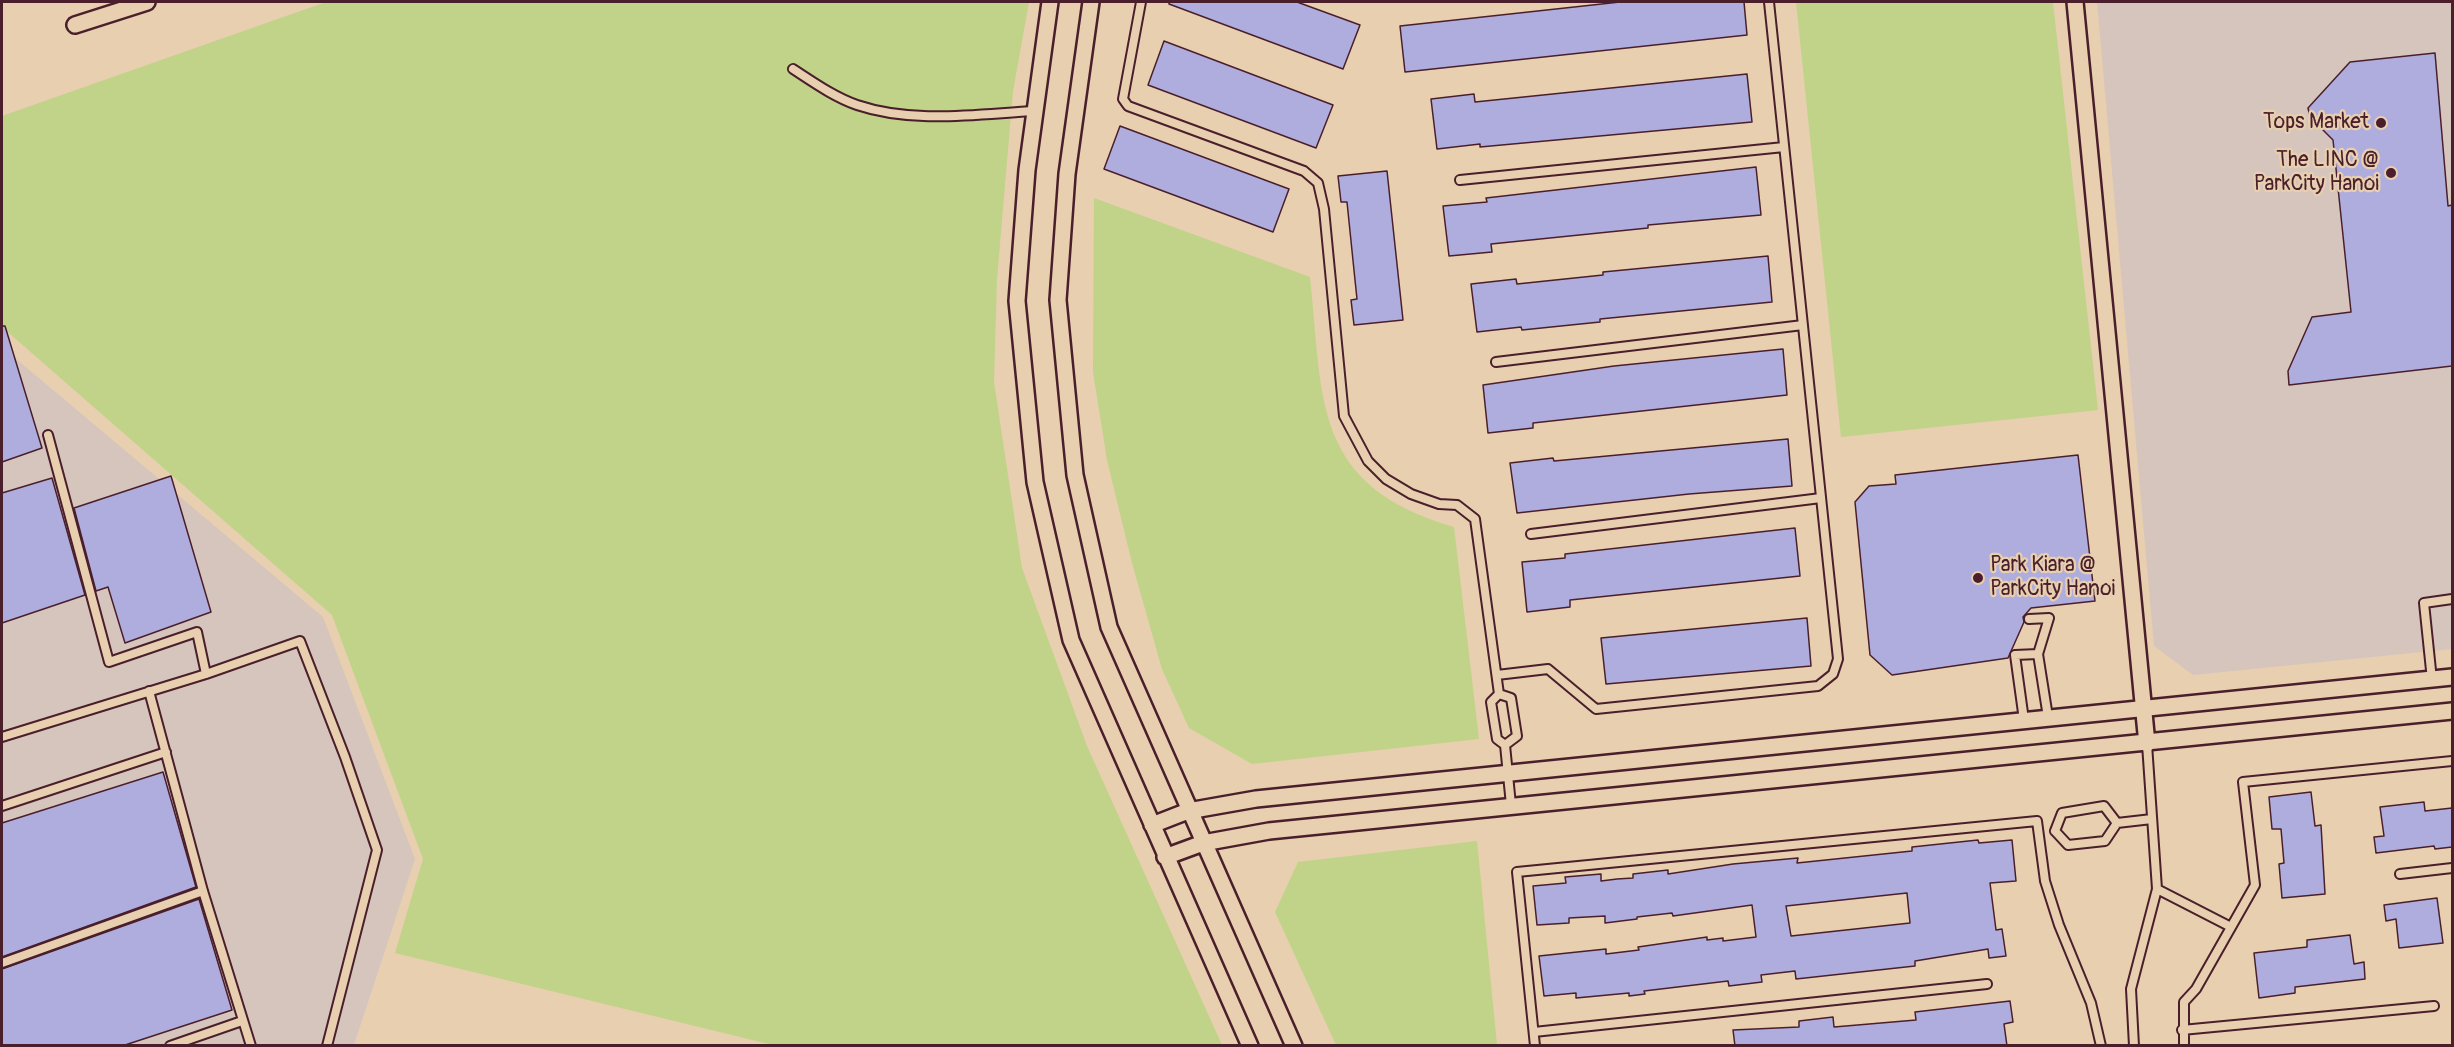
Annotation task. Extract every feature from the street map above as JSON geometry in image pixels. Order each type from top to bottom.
[{"type":"street","points":[[75,26],[147,2]]},
{"type":"street","points":[[1050,2],[1027,170],[1017,301],[1035,482],[1071,640],[1250,1046]]},
{"type":"street","points":[[1090,2],[1067,174],[1058,300],[1075,476],[1109,627],[1188,811],[1240,921],[1294,1046]]},
{"type":"street","points":[[2075,2],[2147,744]]},
{"type":"street","points":[[1152,825],[1188,811],[1256,799],[1508,771],[2452,677]]},
{"type":"street","points":[[1165,857],[1203,843],[1269,831],[1511,805],[2147,744],[2452,711]]},
{"type":"lane","points":[[1141,2],[1123,99],[1128,106],[1304,171],[1318,183],[1324,209],[1344,416],[1368,461],[1386,479],[1439,504],[1457,505],[1475,519],[1499,694]]},
{"type":"lane","points":[[1497,675],[1548,669],[1596,709],[1818,686],[1833,674],[1838,659],[1769,2]]},
{"type":"lane","points":[[793,69],[855,104],[892,113],[934,116],[1035,111]]},
{"type":"lane","points":[[1461,180],[1784,147]]},
{"type":"lane","points":[[1496,362],[1803,325]]},
{"type":"lane","points":[[48,435],[109,662],[197,632],[206,674]]},
{"type":"lane","points":[[1531,534],[1821,498]]},
{"type":"lane","points":[[2432,680],[2424,603],[2452,599]]},
{"type":"lane","points":[[2029,619],[2049,618],[2038,654],[2048,717]]},
{"type":"lane","points":[[2,737],[206,674],[300,641],[345,757],[377,850],[327,1046]]},
{"type":"lane","points":[[2024,720],[2015,656],[2038,654]]},
{"type":"lane","points":[[149,691],[203,891],[251,1046]]},
{"type":"lane","points":[[1499,694],[1511,698],[1517,736],[1505,744]]},
{"type":"lane","points":[[1499,694],[1491,702],[1497,739],[1505,744]]},
{"type":"lane","points":[[1505,744],[1511,805]]},
{"type":"lane","points":[[2134,1046],[2131,989],[2157,889],[2147,744]]},
{"type":"lane","points":[[2,806],[166,752]]},
{"type":"lane","points":[[2184,1046],[2182,1030],[2184,1002],[2196,989],[2256,885],[2243,782],[2452,761]]},
{"type":"lane","points":[[2055,831],[2062,813],[2104,806],[2117,823]]},
{"type":"lane","points":[[2055,831],[2068,845],[2105,841],[2117,823],[2152,819]]},
{"type":"lane","points":[[1535,1046],[1517,872],[2037,820],[2045,881],[2059,925],[2091,1003],[2101,1046]]},
{"type":"lane","points":[[2039,833],[2055,831]]},
{"type":"lane","points":[[2400,874],[2452,868]]},
{"type":"lane","points":[[2157,889],[2231,927]]},
{"type":"lane","points":[[2,963],[203,891]]},
{"type":"lane","points":[[1534,1032],[1987,984]]},
{"type":"lane","points":[[2182,1030],[2434,1006]]},
{"type":"lane","points":[[171,1046],[242,1021]]},
{"type":"shaded area","points":[[2097,2],[2452,2],[2452,649],[2193,675],[2154,646]]},
{"type":"shaded area","points":[[2,347],[323,617],[415,859],[354,1045],[2,1045]]},
{"type":"green space","points":[[326,2],[1029,2],[1013,91],[997,279],[994,382],[1022,568],[1087,746],[1222,1045],[773,1045],[395,953],[423,859],[332,615],[2,327],[2,116]]},
{"type":"green space","points":[[1796,2],[2053,2],[2098,410],[1841,437]]},
{"type":"green space","points":[[1094,198],[1310,277],[1324,400],[1334,433],[1349,463],[1373,488],[1408,510],[1454,527],[1479,739],[1252,764],[1189,728],[1162,669],[1132,563],[1107,460],[1093,372]]},
{"type":"green space","points":[[1477,841],[1497,1045],[1336,1045],[1275,912],[1298,862]]},
{"type":"building","points":[[1169,2],[1297,2],[1360,25],[1343,69],[1169,4]]},
{"type":"building","points":[[1620,2],[1744,2],[1747,35],[1405,72],[1400,26]]},
{"type":"building","points":[[1164,41],[1333,105],[1316,148],[1148,85]]},
{"type":"building","name":"The LINC @ ParkCity Hanoi","points":[[2435,53],[2448,206],[2452,205],[2452,366],[2289,385],[2288,371],[2312,317],[2351,312],[2333,140],[2310,117],[2308,108],[2350,62]]},
{"type":"building","points":[[1747,74],[1752,122],[1437,149],[1431,99],[1474,94],[1475,102]]},
{"type":"building","points":[[1120,126],[1289,189],[1273,232],[1104,169]]},
{"type":"building","points":[[1756,167],[1761,215],[1648,225],[1648,228],[1491,244],[1492,252],[1449,256],[1443,206],[1487,202],[1486,198]]},
{"type":"building","points":[[1387,171],[1403,320],[1354,325],[1351,300],[1357,299],[1347,202],[1341,202],[1338,176]]},
{"type":"building","points":[[1768,256],[1772,302],[1600,319],[1600,322],[1522,330],[1521,327],[1477,332],[1471,284],[1516,279],[1517,284],[1603,275],[1603,272]]},
{"type":"building","points":[[2,326],[5,326],[42,448],[2,462]]},
{"type":"building","points":[[1783,349],[1787,395],[1533,423],[1533,428],[1488,433],[1483,385],[1614,366]]},
{"type":"building","points":[[1788,439],[1792,486],[1689,494],[1517,513],[1510,463]]},
{"type":"building","name":"Park Kiara @ ParkCity Hanoi","points":[[2078,455],[2095,601],[2031,608],[2023,617],[2024,622],[2008,658],[1892,675],[1870,655],[1855,502],[1869,486],[1896,484],[1895,475]]},
{"type":"building","points":[[171,476],[211,612],[125,643],[108,587],[96,591],[74,508]]},
{"type":"building","points":[[52,478],[85,595],[2,623],[2,493]]},
{"type":"building","points":[[1795,528],[1800,576],[1570,600],[1570,607],[1527,612],[1522,562],[1565,558],[1565,554]]},
{"type":"building","points":[[1807,618],[1811,666],[1606,684],[1601,638]]},
{"type":"building","points":[[163,772],[196,887],[2,957],[2,823]]},
{"type":"building","points":[[2311,792],[2315,826],[2321,825],[2325,894],[2282,898],[2279,864],[2284,863],[2281,829],[2272,829],[2269,797]]},
{"type":"building","points":[[2424,802],[2425,811],[2452,808],[2452,847],[2435,849],[2434,846],[2376,853],[2374,837],[2384,836],[2380,807]]},
{"type":"building","points":[[1978,840],[1979,843],[2012,840],[2016,881],[1990,883],[1996,930],[2002,929],[2006,956],[1989,958],[1988,949],[1915,961],[1915,966],[1796,979],[1795,971],[1761,975],[1762,982],[1729,986],[1728,981],[1644,991],[1645,994],[1629,996],[1629,993],[1576,998],[1576,993],[1544,996],[1539,956],[1606,949],[1606,954],[1707,937],[1707,940],[1723,938],[1723,941],[1756,937],[1752,905],[1673,916],[1672,913],[1637,917],[1637,919],[1605,923],[1605,916],[1569,918],[1569,923],[1537,925],[1533,886],[1566,883],[1565,877],[1601,874],[1601,881],[1633,878],[1633,874],[1668,870],[1668,874],[1733,864],[1798,858],[1797,863],[1912,851],[1912,847]],"holes":[[[1907,893],[1910,923],[1791,936],[1786,906]]]},
{"type":"building","points":[[2437,898],[2443,943],[2399,948],[2396,919],[2386,921],[2384,905]]},
{"type":"building","points":[[199,899],[232,1010],[122,1046],[2,1046],[2,969]]},
{"type":"building","points":[[2350,935],[2354,964],[2364,962],[2365,979],[2295,987],[2295,993],[2259,998],[2254,953],[2307,947],[2307,940]]},
{"type":"building","points":[[2010,1001],[2013,1022],[2004,1024],[2007,1046],[1735,1046],[1733,1030],[1799,1027],[1799,1021],[1833,1017],[1834,1027],[1916,1020],[1915,1012]]},
{"type":"place","name":"Tops Market","points":[[2381,123]]},
{"type":"place","name":"The LINC @ ParkCity Hanoi","points":[[2391,173]]},
{"type":"place","name":"Park Kiara @ ParkCity Hanoi","points":[[1978,578]]}]
